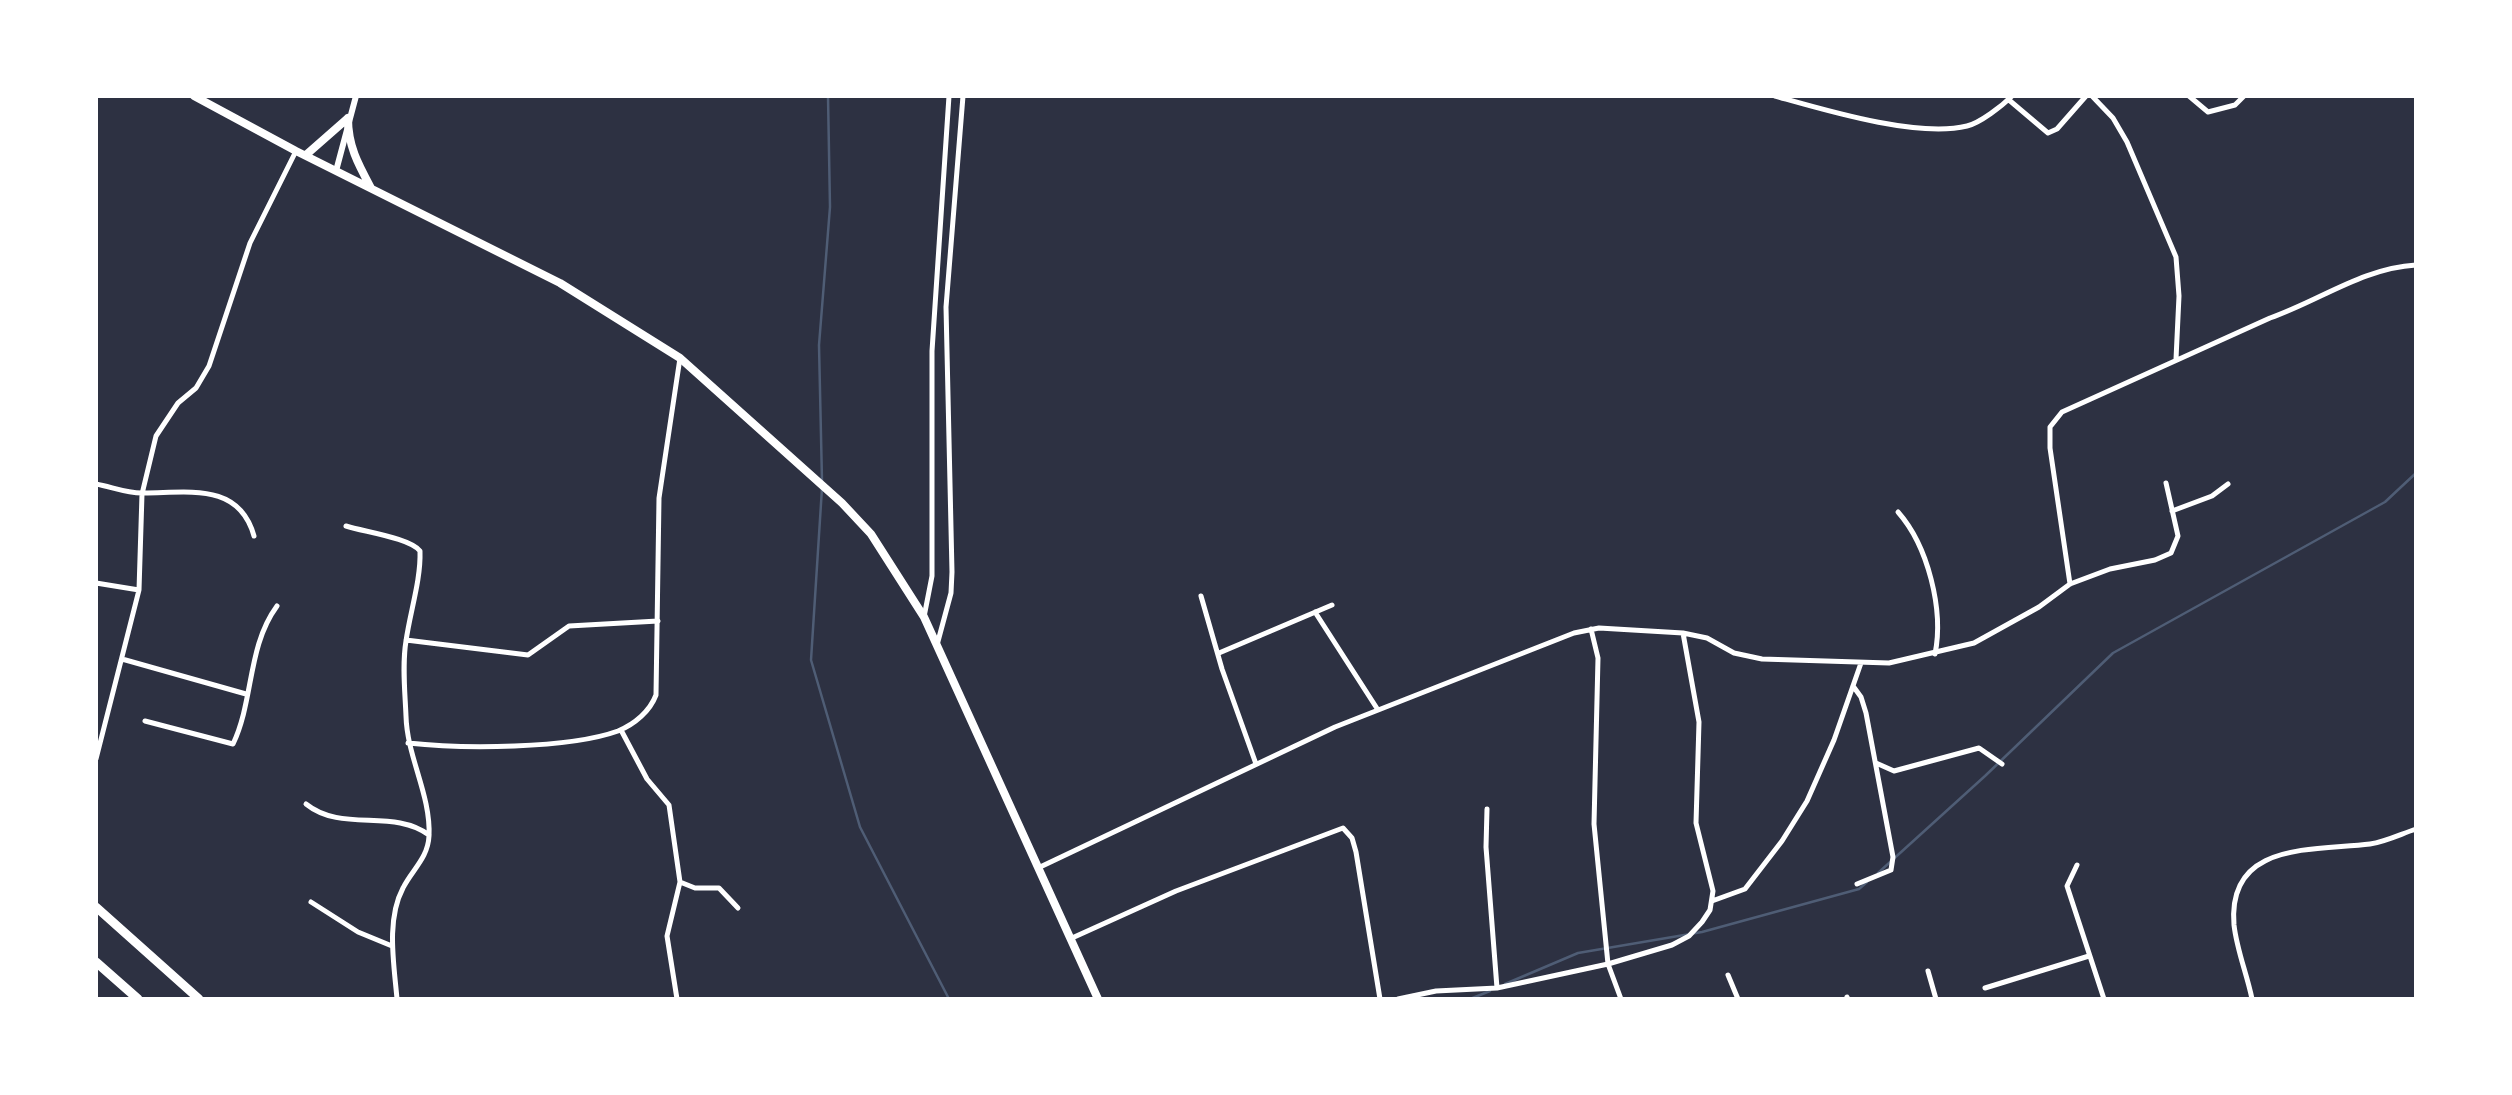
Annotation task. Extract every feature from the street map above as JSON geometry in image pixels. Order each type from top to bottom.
[{"type":"highway","points":[[194,96],[296,152],[307,155],[560,283],[680,358],[805,468],[871,534],[924,617],[1098,999]]},
{"type":"highway","points":[[307,155],[348,118]]},
{"type":"highway","points":[[348,118],[348,140],[353,156],[371,188]]},
{"type":"highway","points":[[96,907],[199,999]]},
{"type":"highway","points":[[96,962],[138,999]]},
{"type":"street","points":[[336,171],[356,96]]},
{"type":"street","points":[[924,617],[932,576],[932,351],[949,96]]},
{"type":"street","points":[[937,645],[952,572],[946,307],[963,96]]},
{"type":"street","points":[[1775,96],[1817,108],[1923,129],[1969,126],[2010,98],[2048,133],[2057,130],[2086,96]]},
{"type":"street","points":[[2092,96],[2113,118],[2127,142],[2176,257],[2179,296],[2176,359]]},
{"type":"street","points":[[2189,96],[2208,112],[2235,105],[2244,96]]},
{"type":"street","points":[[96,759],[139,590],[142,494],[156,436],[178,403],[196,388],[209,366],[250,243],[296,152]]},
{"type":"street","points":[[2070,584],[2050,448],[2053,421],[2085,399],[2270,317],[2305,306],[2348,283],[2379,272],[2416,265]]},
{"type":"street","points":[[408,743],[455,748],[586,739],[621,730],[651,708],[656,695],[659,498],[680,358]]},
{"type":"street","points":[[1038,867],[1256,764],[1378,710],[1497,661],[1591,629],[1683,633],[1707,638],[1734,653],[1762,659],[1861,663],[1889,663],[1973,643],[2039,607],[2070,584],[2110,569],[2155,560],[2171,553],[2178,536],[2166,482]]},
{"type":"street","points":[[96,484],[142,494],[187,491],[220,497],[239,508],[250,522],[254,536]]},
{"type":"street","points":[[2172,511],[2212,496],[2228,484]]},
{"type":"street","points":[[1898,512],[1909,524],[1920,548],[1935,603],[1939,633],[1935,654]]},
{"type":"street","points":[[346,526],[382,537],[407,540],[420,551],[406,640],[408,743],[425,802],[429,835],[419,866],[404,886],[398,900],[392,946],[397,999]]},
{"type":"street","points":[[96,583],[139,590]]},
{"type":"street","points":[[1201,596],[1256,764]]},
{"type":"street","points":[[1219,653],[1332,605]]},
{"type":"street","points":[[145,722],[233,744],[257,647],[267,620],[277,606]]},
{"type":"street","points":[[1315,612],[1378,710]]},
{"type":"street","points":[[406,640],[528,655],[569,626],[658,621]]},
{"type":"street","points":[[1591,629],[1598,658],[1594,824],[1608,964],[1621,999]]},
{"type":"street","points":[[1398,999],[1436,991],[1497,988],[1608,964],[1672,945],[1689,936],[1710,910],[1712,901],[1696,822],[1699,722],[1683,633]]},
{"type":"street","points":[[121,659],[246,694]]},
{"type":"street","points":[[1712,901],[1745,889],[1782,841],[1807,801],[1834,740],[1861,663]]},
{"type":"street","points":[[1853,686],[1861,696],[1876,763],[1892,865],[1887,873],[1857,884]]},
{"type":"street","points":[[621,730],[647,779],[669,805],[680,882],[667,936],[677,999]]},
{"type":"street","points":[[1876,763],[1894,771],[1979,748],[2002,764]]},
{"type":"street","points":[[306,804],[319,815],[410,823],[429,835]]},
{"type":"street","points":[[1487,809],[1486,847],[1497,988]]},
{"type":"street","points":[[1072,938],[1176,891],[1343,828],[1352,838],[1356,852],[1380,999]]},
{"type":"street","points":[[2252,999],[2237,949],[2234,922],[2236,901],[2246,874],[2269,858],[2318,846],[2372,844],[2416,829]]},
{"type":"street","points":[[2077,865],[2067,886],[2104,999]]},
{"type":"street","points":[[680,882],[695,888],[719,888],[738,908]]},
{"type":"street","points":[[312,902],[358,932],[392,946]]},
{"type":"street","points":[[1984,988],[2089,956]]},
{"type":"street","points":[[1928,971],[1936,999]]},
{"type":"street","points":[[1728,975],[1738,999]]},
{"type":"waterway","points":[[822,481],[819,345],[830,207],[828,96]]},
{"type":"waterway","points":[[1878,873],[1985,776],[2113,653],[2385,502],[2416,473]]},
{"type":"waterway","points":[[822,488],[811,660],[860,827],[949,999]]},
{"type":"waterway","points":[[1505,984],[1578,953],[1702,932],[1859,889],[1867,882]]},
{"type":"waterway","points":[[1470,999],[1490,991]]}]
